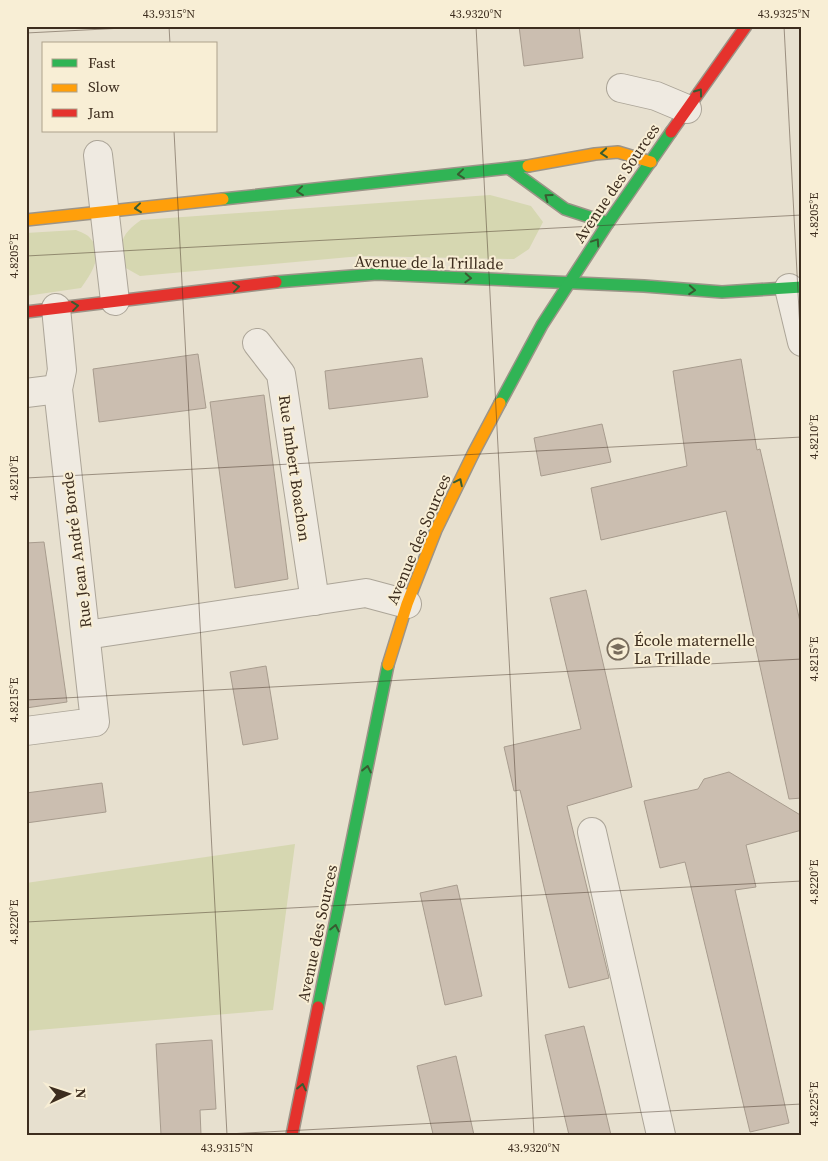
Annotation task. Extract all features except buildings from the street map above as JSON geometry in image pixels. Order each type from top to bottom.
[{"type":"street","name":"Avenue des Sources","points":[[292,1135],[390,654],[436,530],[474,452],[542,325],[608,223],[746,26]]},
{"type":"street","points":[[621,88],[656,96],[687,109]]},
{"type":"street","points":[[26,220],[510,169],[595,154],[618,152],[651,162]]},
{"type":"street","points":[[98,154],[114,301]]},
{"type":"street","points":[[510,169],[565,209],[608,223]]},
{"type":"street","name":"Avenue de la Trillade","points":[[26,312],[300,279],[378,274],[722,292],[795,287]]},
{"type":"street","points":[[795,287],[802,342]]},
{"type":"street","name":"Rue Jean André Borde","points":[[26,731],[95,722],[58,389],[62,370],[56,308]]},
{"type":"street","name":"Rue Imbert Boachon","points":[[257,343],[281,374],[315,601]]},
{"type":"street","points":[[26,392],[58,389]]},
{"type":"street","points":[[86,635],[366,593],[407,604]]},
{"type":"street","points":[[592,832],[661,1135]]},
{"type":"green space","points":[[490,195],[531,206],[543,222],[529,249],[514,259],[361,256],[140,276],[124,267],[122,259],[122,246],[125,235],[141,220]]},
{"type":"green space","points":[[76,230],[89,237],[96,251],[95,264],[81,288],[26,296],[26,233]]},
{"type":"green space","points":[[295,844],[273,1010],[26,1031],[26,883]]},
{"type":"traffic: fast","points":[[500,403],[542,325],[608,223],[671,132]]},
{"type":"traffic: fast","points":[[223,199],[528,166]]},
{"type":"traffic: fast","points":[[510,169],[565,209],[608,223]]},
{"type":"traffic: fast","points":[[276,282],[377,274],[644,286],[722,292],[802,287]]},
{"type":"traffic: fast","points":[[318,1007],[388,665]]},
{"type":"traffic: slow","points":[[528,166],[595,154],[618,152],[651,162]]},
{"type":"traffic: slow","points":[[26,220],[223,199]]},
{"type":"traffic: slow","points":[[388,665],[407,604],[436,530],[500,403]]},
{"type":"traffic: jam","points":[[671,132],[746,26]]},
{"type":"traffic: jam","points":[[26,312],[276,282]]},
{"type":"traffic: jam","points":[[292,1135],[318,1007]]},
{"type":"place","name":"École maternelle La Trillade","points":[[618,649]]}]
